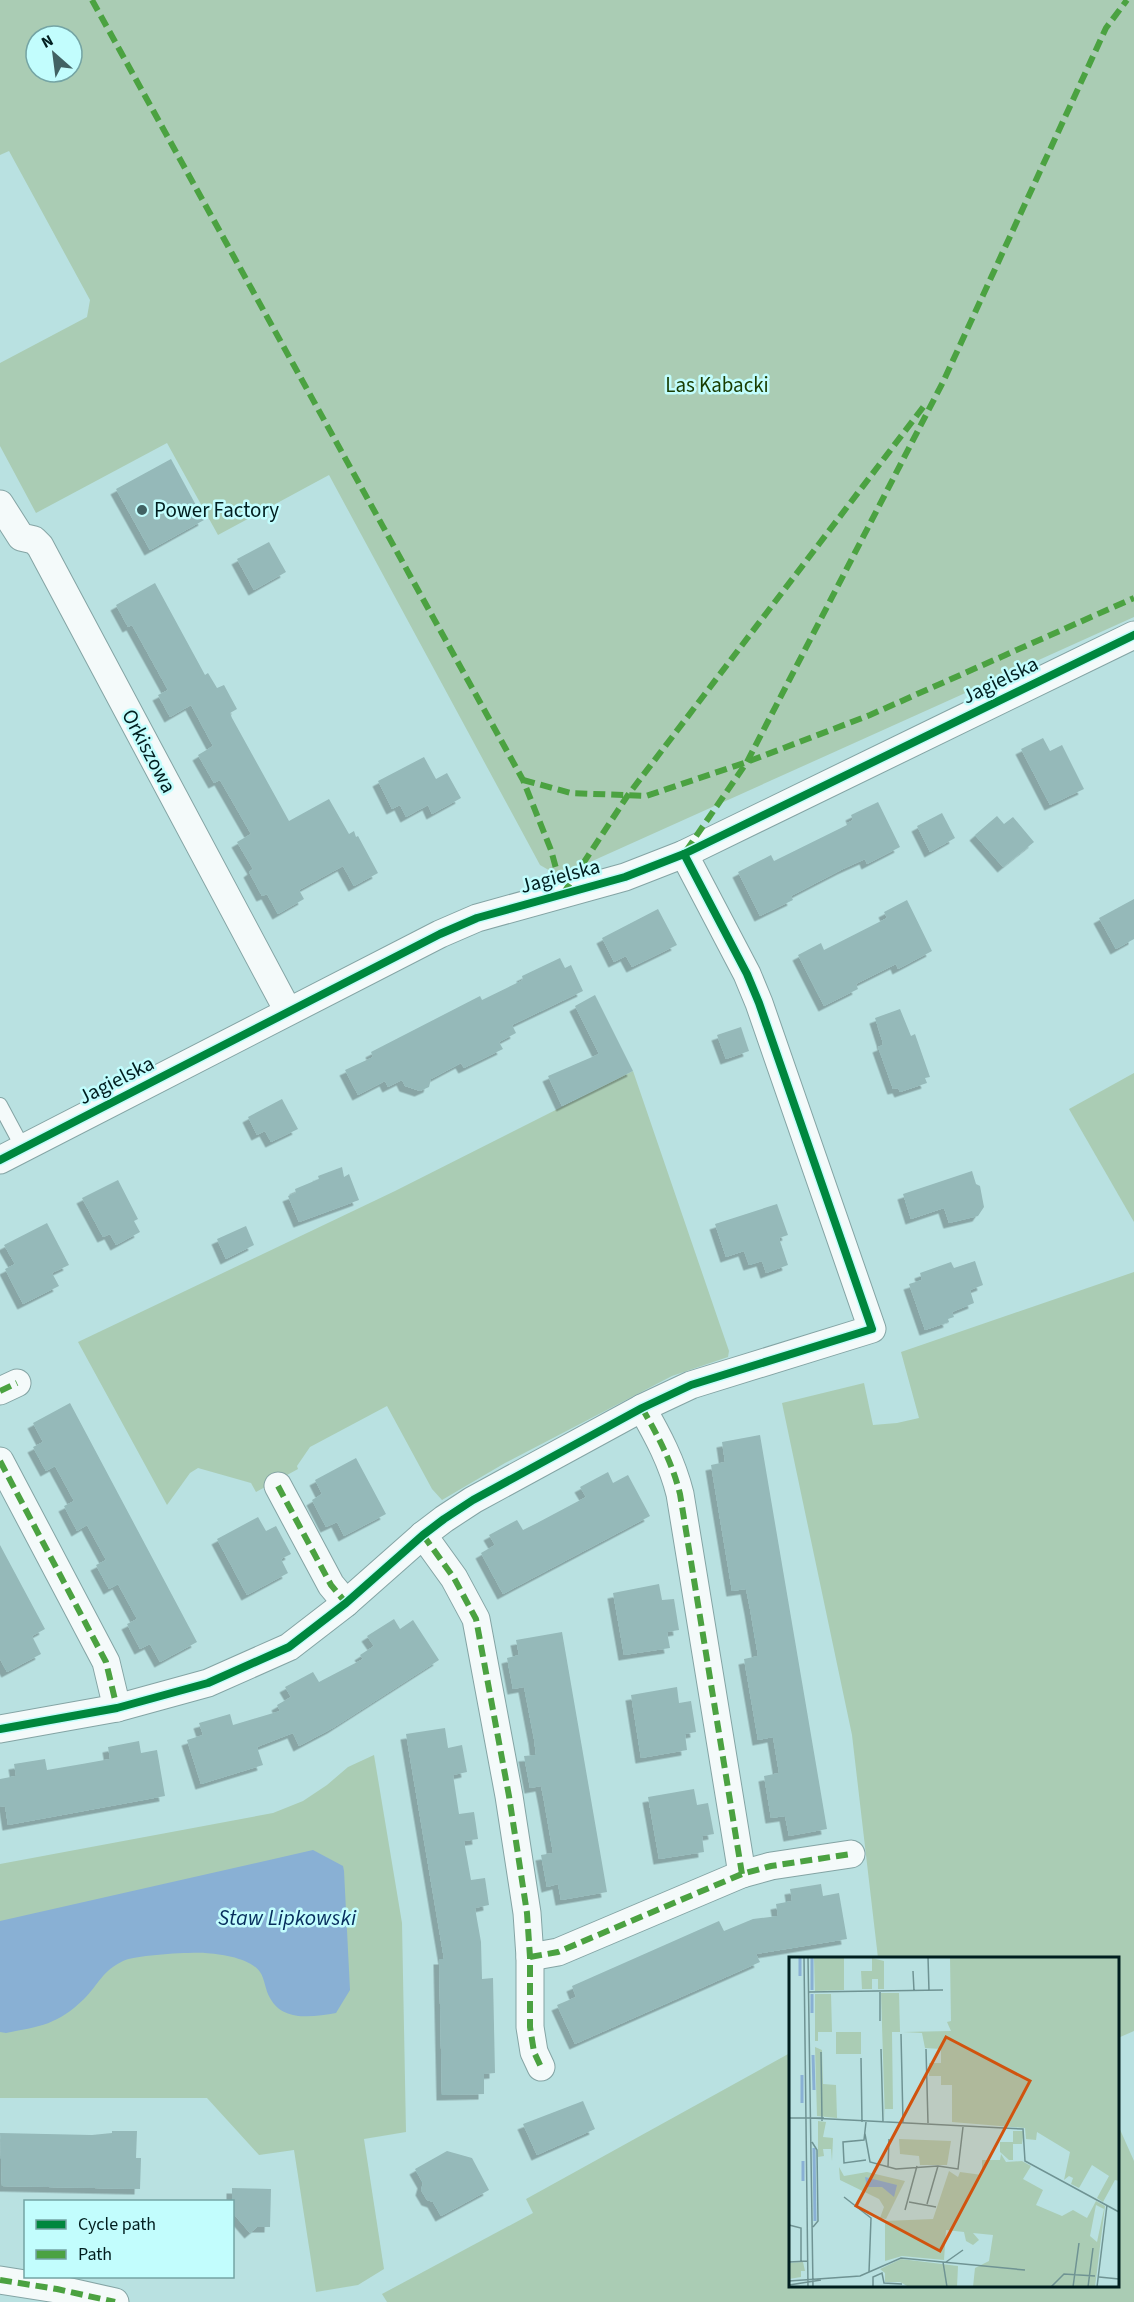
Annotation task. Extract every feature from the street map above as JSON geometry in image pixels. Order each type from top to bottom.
[{"type":"street","name":"Orkiszowa","points":[[0,504],[21,537],[34,540],[40,546],[288,1011]]},
{"type":"street","name":"Jagielska","points":[[12,1154],[440,934],[477,918],[625,877],[684,854],[1134,634]]},
{"type":"street","points":[[0,1729],[117,1708],[208,1683],[289,1647],[346,1603],[423,1535],[473,1500],[642,1408],[691,1385],[873,1329],[759,1003],[747,974],[684,854]]},
{"type":"street","points":[[642,1408],[660,1439],[674,1471],[680,1494],[742,1874]]},
{"type":"street","points":[[0,1461],[106,1662],[117,1708]]},
{"type":"street","points":[[278,1486],[331,1585],[346,1603]]},
{"type":"street","points":[[423,1535],[454,1578],[476,1620],[510,1796],[527,1912],[530,1957],[530,2027],[534,2052],[541,2067]]},
{"type":"street","points":[[530,1957],[558,1952],[742,1874],[771,1866],[851,1854]]},
{"type":"street","points":[[0,2280],[57,2289],[106,2301]]},
{"type":"lane","points":[[0,1105],[12,1154]]},
{"type":"green space","name":"Las Kabacki","points":[[0,0],[1134,0],[1134,617],[559,876],[540,865],[329,475],[218,535],[167,443],[36,513],[0,446],[0,363],[87,317],[90,300],[9,151],[0,155]]},
{"type":"green space","points":[[633,1071],[729,1351],[728,1357],[672,1376],[505,1463],[442,1500],[432,1489],[387,1406],[310,1447],[297,1466],[298,1469],[256,1492],[251,1483],[198,1468],[190,1473],[167,1505],[78,1342],[395,1191]]},
{"type":"green space","points":[[1134,1073],[1134,1222],[1069,1109]]},
{"type":"green space","points":[[1134,1272],[1134,2031],[1119,2038],[1119,1957],[878,1957],[852,1735],[782,1403],[864,1383],[873,1425],[919,1418],[901,1352]]},
{"type":"green space","points":[[374,1755],[402,1923],[406,2132],[364,2139],[384,2269],[358,2285],[316,2292],[294,2150],[259,2155],[207,2098],[0,2098],[0,1864],[273,1813],[303,1801],[348,1767]]},
{"type":"green space","points":[[789,2054],[789,2287],[1119,2287],[1119,2127],[1134,2161],[1134,2302],[387,2302],[382,2294],[533,2213],[526,2199]]},
{"type":"water","name":"Staw Lipkowski","points":[[313,1850],[343,1866],[344,1871],[350,1990],[336,2013],[299,2016],[283,2011],[270,1998],[260,1972],[242,1960],[212,1954],[175,1954],[139,1957],[123,1961],[105,1973],[74,2008],[57,2019],[29,2028],[6,2033],[0,2032],[0,1921]]},
{"type":"building","points":[[171,459],[204,520],[150,550],[116,489]]},
{"type":"building","points":[[269,542],[286,572],[254,590],[237,559]]},
{"type":"building","points":[[155,583],[205,675],[208,673],[217,688],[224,685],[237,709],[230,713],[232,718],[289,821],[329,799],[349,834],[354,831],[356,837],[358,836],[378,873],[354,886],[343,866],[299,890],[304,899],[278,914],[267,894],[262,896],[249,872],[253,869],[237,842],[251,834],[220,780],[214,783],[198,755],[213,746],[191,705],[170,717],[158,695],[168,690],[132,625],[128,627],[116,605]]},
{"type":"building","points":[[1043,738],[1050,751],[1062,745],[1084,789],[1050,805],[1021,749]]},
{"type":"building","points":[[424,757],[436,779],[447,773],[461,798],[432,814],[428,805],[406,817],[400,805],[392,809],[378,781]]},
{"type":"building","points":[[878,802],[900,847],[867,864],[865,859],[843,869],[791,896],[793,900],[760,916],[738,872],[771,855],[774,861],[847,825],[853,820],[851,815]]},
{"type":"building","points":[[942,813],[955,838],[930,852],[917,826]]},
{"type":"building","points":[[997,816],[1004,824],[1013,817],[1034,842],[1003,867],[975,835]]},
{"type":"building","points":[[1134,899],[1134,939],[1116,949],[1099,918]]},
{"type":"building","points":[[907,900],[932,951],[898,969],[896,964],[856,984],[858,989],[824,1006],[798,955],[821,943],[824,950],[887,918],[884,912]]},
{"type":"building","points":[[658,909],[677,945],[632,967],[626,956],[614,962],[602,938]]},
{"type":"building","points":[[560,958],[565,968],[571,965],[583,991],[512,1025],[516,1033],[499,1042],[503,1049],[464,1068],[461,1063],[431,1079],[429,1087],[420,1091],[405,1086],[402,1080],[388,1087],[385,1081],[358,1095],[345,1070],[373,1057],[371,1052],[480,996],[482,1000],[523,980],[522,976]]},
{"type":"building","points":[[595,995],[633,1071],[562,1106],[548,1076],[599,1054],[575,1006]]},
{"type":"building","points":[[900,1009],[911,1036],[915,1034],[930,1077],[925,1078],[927,1083],[900,1092],[898,1088],[893,1089],[878,1047],[883,1045],[875,1018]]},
{"type":"building","points":[[741,1027],[749,1051],[726,1059],[717,1035]]},
{"type":"building","points":[[282,1099],[298,1129],[271,1142],[265,1131],[257,1135],[248,1117]]},
{"type":"building","points":[[342,1167],[344,1177],[349,1174],[359,1200],[299,1222],[288,1196],[296,1193],[295,1189],[319,1179],[318,1176]]},
{"type":"building","points":[[972,1171],[976,1184],[980,1186],[984,1207],[978,1216],[949,1223],[944,1208],[911,1219],[903,1194]]},
{"type":"building","points":[[118,1180],[138,1219],[134,1221],[140,1232],[116,1245],[110,1234],[103,1237],[82,1198]]},
{"type":"building","points":[[777,1204],[788,1235],[779,1238],[788,1265],[766,1273],[762,1261],[749,1265],[744,1251],[726,1257],[715,1224]]},
{"type":"building","points":[[47,1223],[69,1265],[52,1273],[59,1286],[23,1304],[5,1269],[15,1264],[4,1245]]},
{"type":"building","points":[[246,1226],[254,1245],[226,1259],[217,1239]]},
{"type":"building","points":[[975,1261],[983,1285],[970,1290],[974,1303],[952,1312],[954,1317],[948,1319],[949,1322],[925,1330],[909,1284],[922,1280],[920,1273],[951,1262],[954,1268]]},
{"type":"building","points":[[70,1403],[197,1642],[160,1662],[150,1644],[140,1649],[127,1624],[137,1619],[118,1584],[109,1589],[96,1565],[106,1560],[87,1525],[77,1531],[64,1506],[74,1501],[55,1466],[46,1471],[33,1447],[43,1442],[33,1423]]},
{"type":"building","points":[[760,1435],[827,1829],[789,1836],[785,1816],[771,1818],[764,1776],[779,1773],[773,1737],[758,1740],[744,1659],[758,1656],[750,1609],[746,1589],[732,1591],[711,1465],[725,1462],[722,1442]]},
{"type":"building","points":[[356,1458],[386,1514],[344,1536],[337,1522],[326,1527],[312,1500],[322,1494],[315,1480]]},
{"type":"building","points":[[608,1472],[613,1483],[628,1475],[650,1516],[503,1594],[481,1553],[495,1545],[489,1535],[517,1520],[523,1530],[537,1523],[586,1497],[580,1487]]},
{"type":"building","points":[[258,1517],[266,1531],[276,1526],[291,1554],[281,1559],[288,1573],[247,1595],[217,1539]]},
{"type":"building","points":[[0,1545],[45,1629],[32,1636],[41,1654],[7,1672],[0,1659]]},
{"type":"building","points":[[659,1584],[662,1600],[674,1599],[679,1630],[667,1632],[670,1648],[624,1655],[613,1593]]},
{"type":"building","points":[[394,1619],[400,1629],[413,1620],[439,1660],[333,1728],[299,1746],[293,1733],[257,1747],[263,1765],[201,1784],[187,1740],[203,1735],[199,1723],[230,1714],[233,1725],[280,1711],[277,1705],[291,1697],[285,1687],[313,1672],[319,1682],[363,1659],[360,1655],[374,1646],[367,1636]]},
{"type":"building","points":[[562,1632],[607,1892],[561,1900],[558,1884],[547,1887],[541,1855],[553,1853],[544,1801],[541,1786],[530,1788],[524,1756],[536,1755],[534,1739],[524,1687],[513,1689],[507,1658],[519,1655],[516,1640]]},
{"type":"building","points":[[677,1687],[679,1703],[691,1701],[696,1732],[685,1734],[687,1750],[641,1758],[631,1695]]},
{"type":"building","points":[[445,1728],[448,1748],[462,1745],[467,1772],[453,1775],[459,1814],[474,1812],[478,1839],[464,1841],[471,1880],[485,1878],[489,1905],[475,1908],[481,1942],[482,1979],[493,1978],[495,2073],[484,2074],[484,2094],[442,2095],[439,1959],[444,1959],[406,1734]]},
{"type":"building","points":[[139,1741],[141,1753],[157,1750],[165,1796],[8,1825],[5,1806],[0,1807],[0,1779],[16,1776],[14,1764],[45,1759],[47,1770],[110,1759],[108,1747]]},
{"type":"building","points":[[694,1789],[697,1805],[708,1803],[714,1834],[702,1836],[704,1852],[659,1859],[648,1797]]},
{"type":"building","points":[[821,1884],[823,1896],[839,1893],[847,1939],[756,1954],[760,1962],[575,2044],[557,2005],[576,1997],[572,1986],[719,1921],[724,1931],[753,1919],[778,1916],[776,1904],[792,1901],[790,1889]]},
{"type":"building","points":[[583,2101],[595,2129],[537,2155],[523,2124]]},
{"type":"building","points":[[112,2131],[137,2131],[136,2158],[141,2158],[140,2189],[2,2186],[0,2133],[92,2135],[112,2133]]},
{"type":"building","points":[[447,2151],[472,2158],[489,2190],[441,2216],[433,2202],[427,2200],[421,2190],[423,2183],[415,2169]]},
{"type":"building","points":[[232,2188],[271,2189],[270,2227],[257,2227],[250,2233],[234,2214],[234,2200],[232,2200]]},
{"type":"marked path","points":[[92,0],[523,780],[551,850],[563,894]]},
{"type":"marked path","points":[[686,851],[747,762],[943,382],[1106,28],[1127,0]]},
{"type":"marked path","points":[[563,894],[628,795],[924,406]]},
{"type":"marked path","points":[[523,780],[571,793],[646,796],[747,762],[870,715],[1134,598]]},
{"type":"marked path","points":[[0,1391],[17,1383]]},
{"type":"marked path","points":[[642,1408],[664,1450],[680,1494],[742,1874]]},
{"type":"marked path","points":[[0,1461],[106,1662],[117,1708]]},
{"type":"marked path","points":[[278,1486],[331,1585],[346,1603]]},
{"type":"marked path","points":[[423,1535],[454,1578],[476,1619],[509,1796],[527,1913],[530,1957],[530,2027],[534,2052],[541,2067]]},
{"type":"marked path","points":[[530,1957],[558,1952],[742,1874],[771,1866],[851,1854]]},
{"type":"marked path","points":[[0,2280],[57,2289],[115,2302]]},
{"type":"cycle path","points":[[0,1160],[440,934],[477,918],[625,877],[684,854],[1134,635]]},
{"type":"cycle path","points":[[0,1729],[117,1708],[208,1683],[289,1647],[346,1603],[423,1535],[473,1500],[642,1408],[691,1385],[872,1329],[759,1003],[747,974],[684,854]]},
{"type":"place","name":"Power Factory","points":[[142,510]]}]
